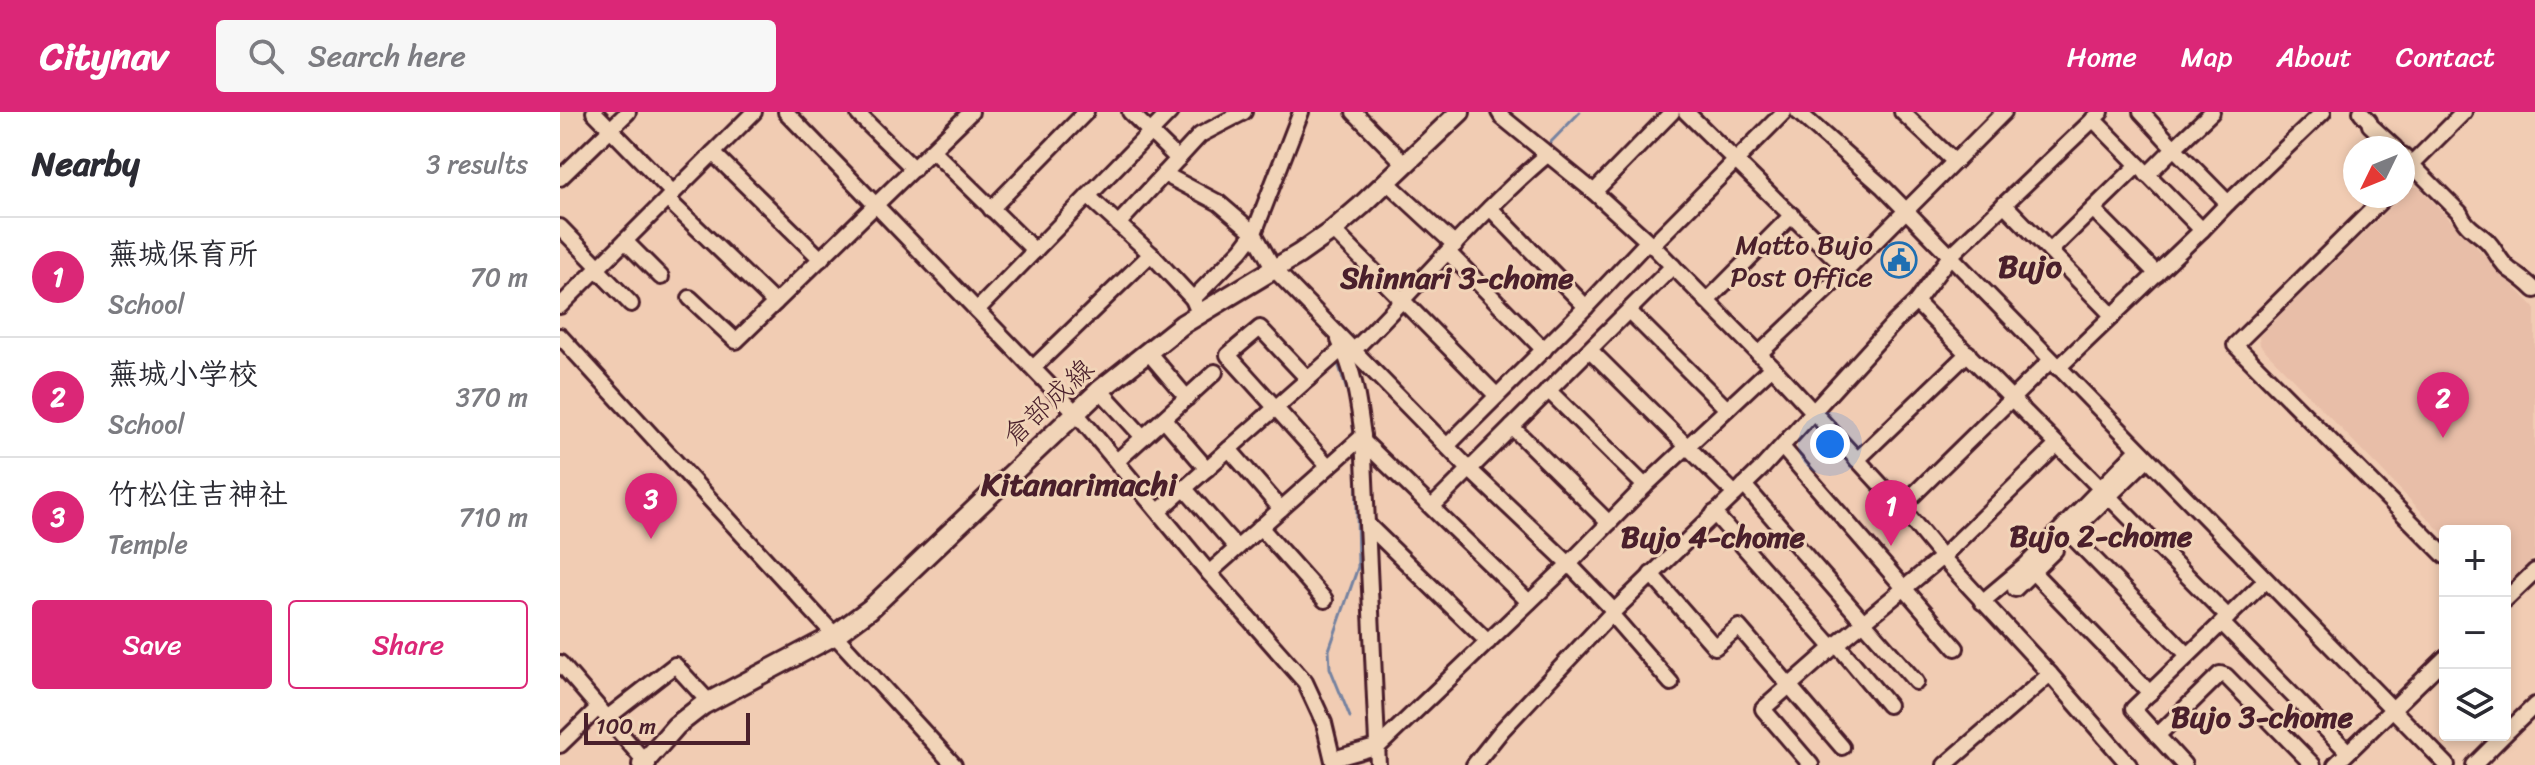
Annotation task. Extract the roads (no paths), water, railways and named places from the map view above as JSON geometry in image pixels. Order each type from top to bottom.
[{"type":"main road","name":"倉部成線","points":[[645,764],[676,726],[709,702],[835,635],[870,609],[1100,390],[1148,352],[1196,306],[1274,269],[1333,230],[1460,112]]},
{"type":"street","points":[[594,112],[670,196],[775,303]]},
{"type":"street","points":[[560,178],[628,112]]},
{"type":"street","points":[[560,306],[754,112]]},
{"type":"street","points":[[786,112],[1076,413],[1209,573],[1305,682],[1324,723],[1334,762],[1379,746],[1569,564],[1645,486],[1772,367]]},
{"type":"street","points":[[861,112],[859,115],[914,169]]},
{"type":"street","points":[[947,112],[959,124]]},
{"type":"street","points":[[690,298],[736,341],[971,112]]},
{"type":"street","points":[[991,209],[1086,112]]},
{"type":"street","points":[[1130,112],[1178,159]]},
{"type":"street","points":[[977,310],[1170,112]]},
{"type":"street","points":[[1118,224],[1200,135],[1244,112]]},
{"type":"street","points":[[1088,196],[1151,254],[1196,306],[1254,233],[1301,112]]},
{"type":"street","points":[[1354,112],[1405,164]]},
{"type":"street","points":[[1499,112],[1650,243],[1772,367],[1901,507],[2129,765]]},
{"type":"street","points":[[1594,192],[1672,112]]},
{"type":"street","points":[[1686,112],[1847,270]]},
{"type":"street","points":[[1447,446],[1784,112]]},
{"type":"street","points":[[1798,112],[1883,187],[2447,765]]},
{"type":"street","points":[[1759,354],[1907,212],[2004,112]]},
{"type":"street","points":[[2141,112],[2228,203]]},
{"type":"street","points":[[2050,251],[2093,209],[2174,148],[2212,112]]},
{"type":"street","points":[[1901,507],[2012,401],[2113,316],[2323,112]]},
{"type":"street","points":[[2361,112],[2382,136]]},
{"type":"street","points":[[2415,160],[2464,112]]},
{"type":"street","points":[[1910,115],[1955,162]]},
{"type":"street","points":[[1474,765],[1502,730],[1612,612],[1782,447],[1916,302],[1950,256],[2097,115],[2142,170],[2202,230]]},
{"type":"street","points":[[933,151],[1035,251]]},
{"type":"street","points":[[713,153],[821,259]]},
{"type":"street","points":[[1159,511],[1308,379],[1404,300],[1490,208],[1547,155]]},
{"type":"street","points":[[2415,173],[2454,207],[2462,220],[2484,238],[2511,271],[2518,273],[2535,290]]},
{"type":"street","points":[[1164,174],[1219,203],[1254,233],[1274,269],[1333,329],[1348,349],[1569,564],[1671,683]]},
{"type":"street","points":[[1387,182],[1452,248],[1544,350]]},
{"type":"street","points":[[2004,204],[2113,316]]},
{"type":"street","points":[[1490,208],[1586,307]]},
{"type":"street","points":[[2374,208],[2235,345],[2439,550]]},
{"type":"street","points":[[2093,209],[2157,274]]},
{"type":"street","points":[[1707,301],[1792,215]]},
{"type":"street","points":[[560,227],[631,304]]},
{"type":"street","points":[[1333,230],[1497,396]]},
{"type":"street","points":[[625,241],[661,277]]},
{"type":"street","points":[[1034,367],[1151,254]]},
{"type":"street","points":[[1432,507],[1673,266]]},
{"type":"street","points":[[1916,302],[2057,445],[2348,752]]},
{"type":"street","points":[[1629,311],[1727,409]]},
{"type":"street","points":[[1308,379],[1260,328],[1228,355],[1328,466]]},
{"type":"street","points":[[560,336],[954,765]]},
{"type":"street","points":[[1348,349],[1357,386],[1363,438],[1378,765]]},
{"type":"street","points":[[1590,350],[1687,447],[1739,490],[1916,682]]},
{"type":"street","points":[[1148,352],[1187,398]]},
{"type":"street","points":[[1857,460],[1968,353]]},
{"type":"street","points":[[1117,461],[1215,372]]},
{"type":"street","points":[[1100,390],[1143,437]]},
{"type":"street","points":[[1548,390],[1645,486]]},
{"type":"street","points":[[1164,419],[1207,469]]},
{"type":"street","points":[[1512,427],[1609,523]]},
{"type":"street","points":[[1209,573],[1363,438]]},
{"type":"street","points":[[1363,438],[1529,602]]},
{"type":"street","points":[[1811,765],[1763,709],[1942,557],[2057,445]]},
{"type":"street","points":[[1782,447],[1956,648]]},
{"type":"street","points":[[1229,449],[1281,509]]},
{"type":"street","points":[[2015,589],[2030,569],[2142,455]]},
{"type":"street","points":[[1185,489],[1237,548]]},
{"type":"street","points":[[1714,513],[1888,705]]},
{"type":"street","points":[[1367,524],[1488,642]]},
{"type":"street","points":[[1260,527],[1325,600]]},
{"type":"street","points":[[2067,531],[2188,655]]},
{"type":"street","points":[[1982,602],[2030,569]]},
{"type":"street","points":[[2030,569],[2150,693]]},
{"type":"street","points":[[2508,597],[2535,571]]},
{"type":"street","points":[[1651,574],[1715,647],[1739,627],[1842,747]]},
{"type":"street","points":[[2184,765],[2133,709],[2266,580]]},
{"type":"street","points":[[560,663],[645,764]]},
{"type":"street","points":[[2335,765],[2439,664]]},
{"type":"street","points":[[560,745],[675,665],[709,702]]},
{"type":"street","points":[[1945,765],[2050,674]]},
{"type":"street","points":[[2157,736],[2220,674],[2226,676],[2313,765]]},
{"type":"street","points":[[2511,729],[2535,705]]},
{"type":"street","points":[[2474,765],[2499,741]]},
{"type":"waterway","points":[[1549,144],[1580,112]]},
{"type":"waterway","points":[[1495,193],[1516,173]]},
{"type":"waterway","points":[[1337,360],[1351,403],[1354,437]]},
{"type":"waterway","points":[[1350,717],[1330,668],[1329,650],[1358,567],[1356,458]]},
{"type":"place","name":"Matto Bujo Post Office","points":[[1899,260]]},
{"type":"place","name":"蕪城小学校","points":[[2443,438]]},
{"type":"place","name":"竹松住吉神社","points":[[651,539]]},
{"type":"place","name":"蕪城保育所","points":[[1891,546]]},
{"type":"district","name":"Bujo","points":[[2030,266]]},
{"type":"district","name":"Shinnari 3-chome","points":[[1457,278]]},
{"type":"district","name":"Kitanarimachi","points":[[1079,484]]},
{"type":"district","name":"Bujo 2-chome","points":[[2101,536]]},
{"type":"district","name":"Bujo 4-chome","points":[[1713,537]]},
{"type":"district","name":"Bujo 3-chome","points":[[2262,717]]}]
